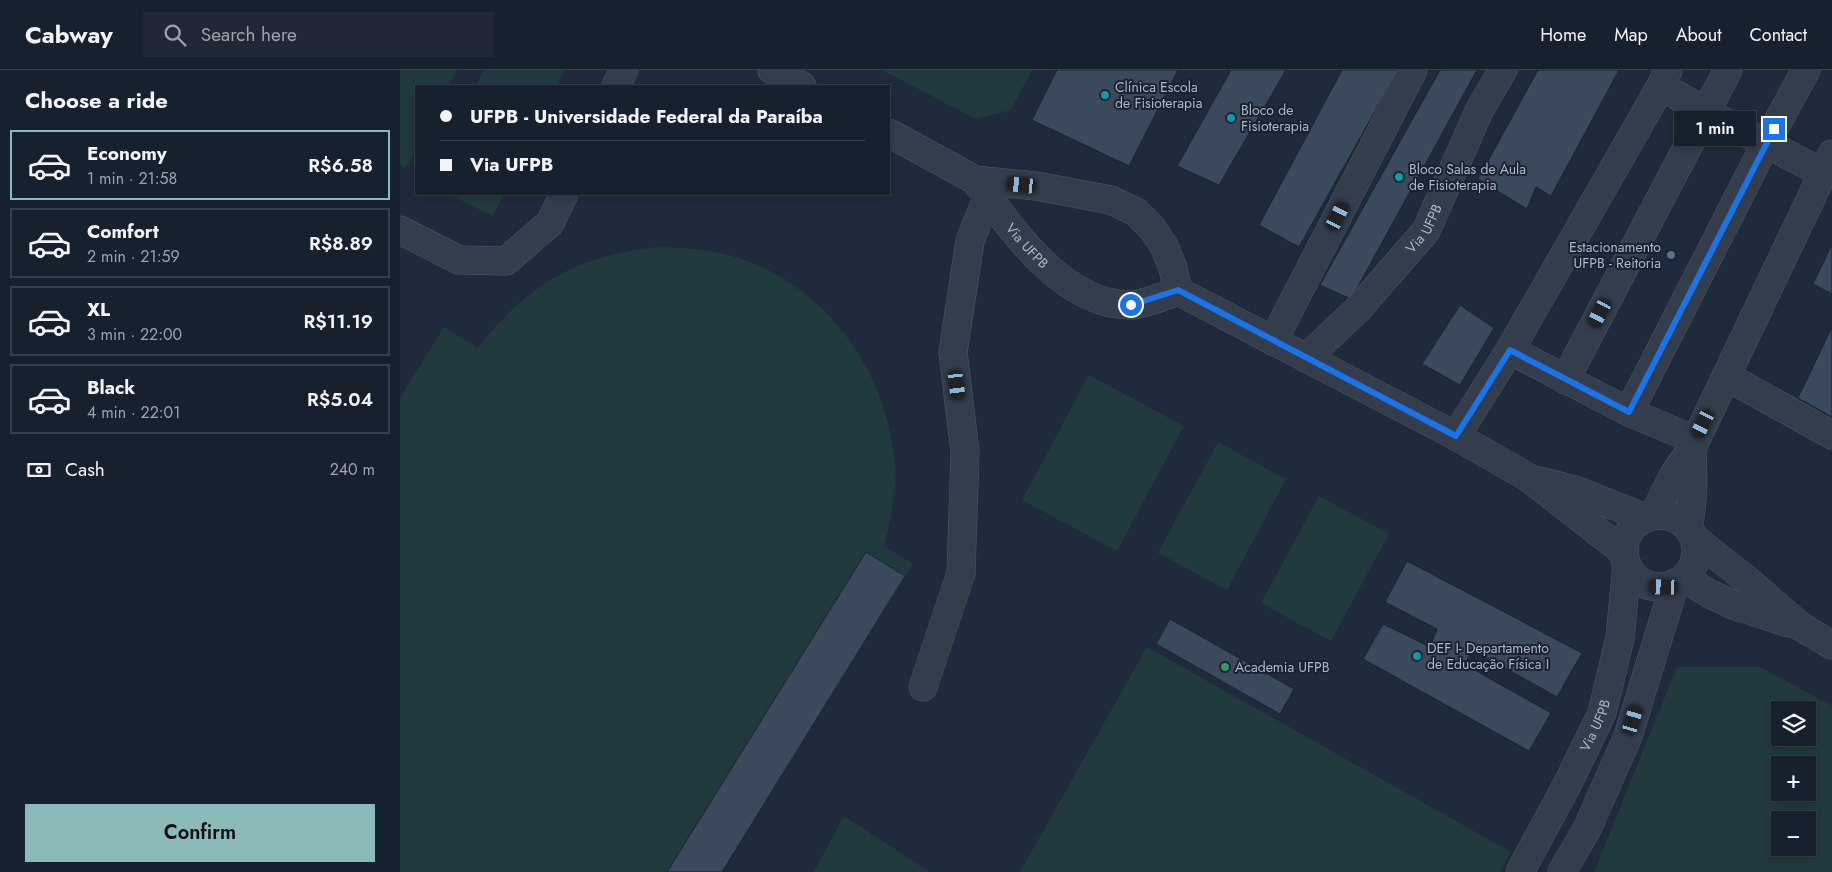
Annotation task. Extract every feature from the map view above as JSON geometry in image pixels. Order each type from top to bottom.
[{"type":"lane","points":[[616,85],[624,70]]},
{"type":"lane","points":[[772,70],[800,85]]},
{"type":"lane","points":[[1273,341],[1413,70]]},
{"type":"lane","name":"Via UFPB","points":[[1306,358],[1358,309],[1426,231],[1480,109],[1503,70]]},
{"type":"lane","points":[[1565,380],[1728,70]]},
{"type":"lane","points":[[1629,412],[1766,144],[1806,70]]},
{"type":"lane","name":"Via UFPB","points":[[1456,436],[1510,350],[1665,78],[1706,112],[1766,144],[1827,164],[1694,444],[1650,516],[1634,526],[1626,538],[1620,638],[1602,713],[1568,783],[1520,872]]},
{"type":"lane","name":"Via UFPB","points":[[890,134],[985,186],[1036,186],[1111,200],[1136,212],[1152,228],[1164,246],[1173,268],[1178,290],[1131,305],[1100,300],[1071,287],[1010,227],[985,186]]},
{"type":"lane","points":[[923,687],[960,572],[965,452],[953,352],[970,241],[985,186]]},
{"type":"lane","points":[[400,230],[459,260],[506,261],[550,223],[564,195]]},
{"type":"lane","points":[[1178,290],[1456,436],[1529,478],[1625,558],[1633,574],[1642,582],[1652,586],[1664,587],[1680,581],[1736,606],[1800,626]]},
{"type":"lane","points":[[1510,350],[1565,380],[1694,444]]},
{"type":"lane","points":[[1726,376],[1832,435]]},
{"type":"lane","name":"Via UFPB","points":[[1562,872],[1587,829],[1628,736],[1680,581],[1693,567],[1696,553],[1691,533],[1694,444]]},
{"type":"lane","points":[[1529,478],[1575,490],[1650,516],[1666,515],[1678,520],[1800,626],[1832,644]]},
{"type":"green space","points":[[400,70],[457,70],[450,85],[415,85],[415,150],[406,168],[400,165]]},
{"type":"green space","points":[[484,70],[565,70],[558,85],[476,85]]},
{"type":"green space","points":[[882,70],[1032,70],[1011,110],[976,119]]},
{"type":"green space","points":[[450,195],[504,195],[493,216]]},
{"type":"green space","points":[[661,247],[688,248],[714,252],[750,262],[784,279],[814,301],[839,327],[861,358],[878,391],[889,427],[895,464],[895,485],[891,516],[884,546],[913,564],[722,872],[400,872],[400,398],[444,327],[478,348],[516,306],[537,289],[558,276],[581,265],[605,257]]},
{"type":"green space","points":[[1089,375],[1184,426],[1117,551],[1022,500]]},
{"type":"green space","points":[[1218,442],[1286,479],[1227,590],[1158,553]]},
{"type":"green space","points":[[1319,496],[1389,534],[1331,641],[1261,603]]},
{"type":"green space","points":[[1147,647],[1511,852],[1500,872],[1020,872]]},
{"type":"green space","points":[[1677,667],[1760,667],[1832,706],[1832,872],[1594,872]]},
{"type":"green space","points":[[844,816],[930,872],[814,872]]},
{"type":"building","name":"Clínica Escola de Fisioterapia","points":[[1057,70],[1178,70],[1129,166],[1032,120]]},
{"type":"building","name":"Bloco de Fisioterapia","points":[[1231,70],[1286,70],[1219,185],[1177,166]]},
{"type":"building","points":[[1342,70],[1398,70],[1299,247],[1259,225]]},
{"type":"building","name":"Bloco Salas de Aula de Fisioterapia","points":[[1440,70],[1477,70],[1351,299],[1320,285]]},
{"type":"building","points":[[1538,70],[1619,70],[1551,196],[1536,187],[1527,209],[1478,179]]},
{"type":"building","points":[[1832,244],[1832,294],[1813,284]]},
{"type":"building","points":[[1460,305],[1494,328],[1460,385],[1422,364]]},
{"type":"building","points":[[1832,327],[1832,417],[1798,398]]},
{"type":"building","points":[[866,552],[905,576],[722,872],[667,872]]},
{"type":"building","name":"DEF I- Departamento de Educação Física I","points":[[1407,561],[1582,653],[1557,697],[1473,650],[1464,664],[1551,713],[1529,751],[1363,659],[1383,624],[1430,647],[1437,629],[1385,602]]},
{"type":"building","name":"Academia UFPB","points":[[1170,619],[1294,689],[1280,714],[1156,644]]},
{"type":"place","name":"Clínica Escola de Fisioterapia","points":[[1105,95]]},
{"type":"place","name":"Bloco de Fisioterapia","points":[[1231,118]]},
{"type":"place","name":"Bloco Salas de Aula de Fisioterapia","points":[[1399,177]]},
{"type":"place","name":"Estacionamento UFPB - Reitoria","points":[[1671,255]]},
{"type":"place","name":"DEF I- Departamento de Educação Física I","points":[[1417,656]]},
{"type":"place","name":"Academia UFPB","points":[[1225,667]]},
{"type":"route","points":[[1131,305],[1155,299],[1178,290],[1456,436],[1510,350],[1629,412],[1774,129]]}]
